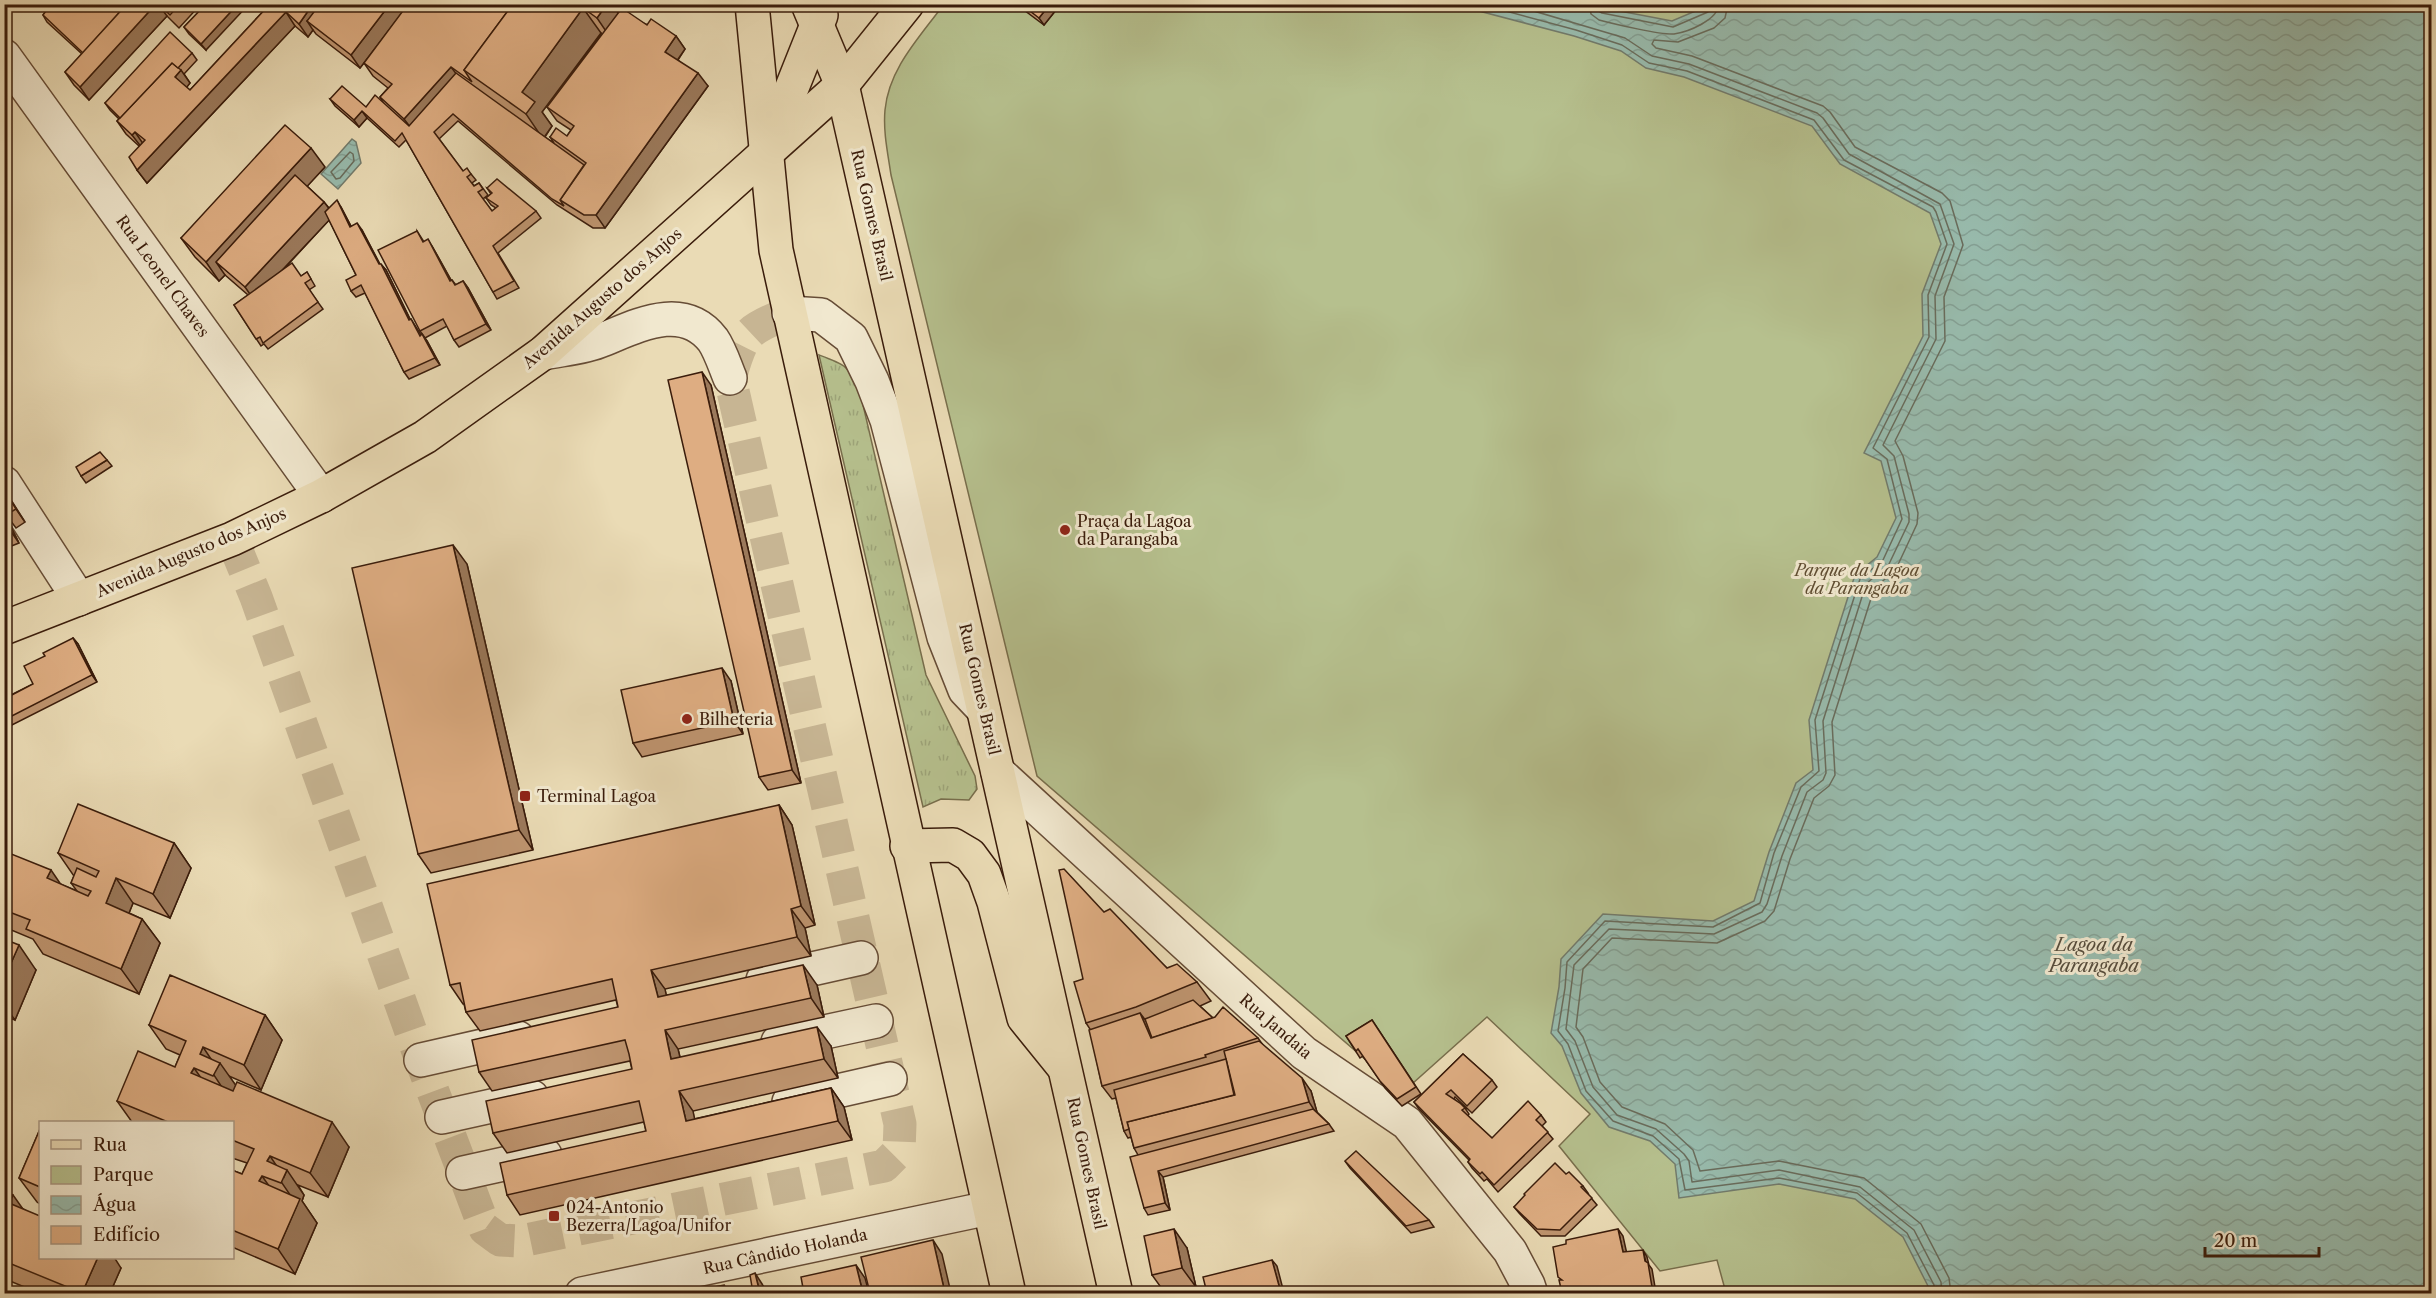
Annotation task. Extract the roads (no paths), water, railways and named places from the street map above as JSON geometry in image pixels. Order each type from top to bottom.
[{"type":"main road","points":[[752,4],[776,250],[907,846],[1009,1293]]},
{"type":"main road","name":"Avenida Augusto dos Anjos","points":[[4,628],[232,539],[321,496],[425,437],[543,353],[842,85],[907,4]]},
{"type":"main road","points":[[766,153],[817,11]]},
{"type":"main road","name":"Rua Gomes Brasil","points":[[817,11],[842,85],[1116,1293]]},
{"type":"main road","points":[[907,846],[953,845],[970,855],[984,874],[1024,1018],[1067,1071]]},
{"type":"street","name":"Rua Leonel Chaves","points":[[4,56],[321,496]]},
{"type":"street","points":[[789,313],[821,315],[851,338],[872,381],[887,420],[944,637],[965,690],[984,710]]},
{"type":"street","points":[[543,353],[600,341],[634,326],[666,318],[694,324],[713,340],[730,378]]},
{"type":"street","points":[[4,483],[79,599]]},
{"type":"street","name":"Rua Jandaia","points":[[998,772],[1305,1053],[1407,1123],[1510,1251],[1531,1293]]},
{"type":"street","points":[[736,987],[861,958]]},
{"type":"street","points":[[750,1049],[876,1021]]},
{"type":"street","points":[[421,1060],[547,1031]]},
{"type":"street","points":[[764,1107],[890,1080]]},
{"type":"street","points":[[442,1118],[564,1090]]},
{"type":"street","points":[[463,1173],[576,1149]]},
{"type":"street","name":"Rua Cândido Holanda","points":[[582,1293],[989,1208]]},
{"type":"water","name":"Lagoa da Parangaba","points":[[1712,4],[2431,5],[2431,1293],[1928,1293],[1929,1288],[1903,1237],[1855,1199],[1779,1184],[1679,1198],[1675,1164],[1650,1141],[1609,1127],[1581,1093],[1562,1046],[1551,1033],[1561,959],[1603,914],[1713,921],[1754,901],[1769,852],[1796,783],[1813,770],[1809,720],[1855,575],[1877,557],[1896,518],[1881,461],[1864,453],[1923,336],[1922,294],[1941,244],[1930,213],[1840,164],[1812,126],[1684,77],[1646,68],[1621,51],[1574,36],[1456,5],[1588,5],[1672,21]]},
{"type":"water","points":[[352,139],[356,142],[361,163],[338,189],[321,174]]},
{"type":"tunnel","points":[[232,539],[256,597],[421,1060],[485,1229],[500,1240],[521,1241],[884,1166],[899,1151],[900,1124],[730,378],[739,351],[748,335],[763,324],[789,313]]},
{"type":"place","name":"Praça da Lagoa da Parangaba","points":[[1065,530]]},
{"type":"place","name":"Bilheteria","points":[[687,719]]},
{"type":"place","name":"Terminal Lagoa","points":[[525,796]]},
{"type":"place","name":"024-Antonio Bezerra/Lagoa/Unifor","points":[[554,1216]]},
{"type":"park label","name":"Parque da Lagoa da Parangaba","points":[[1857,579]]}]
